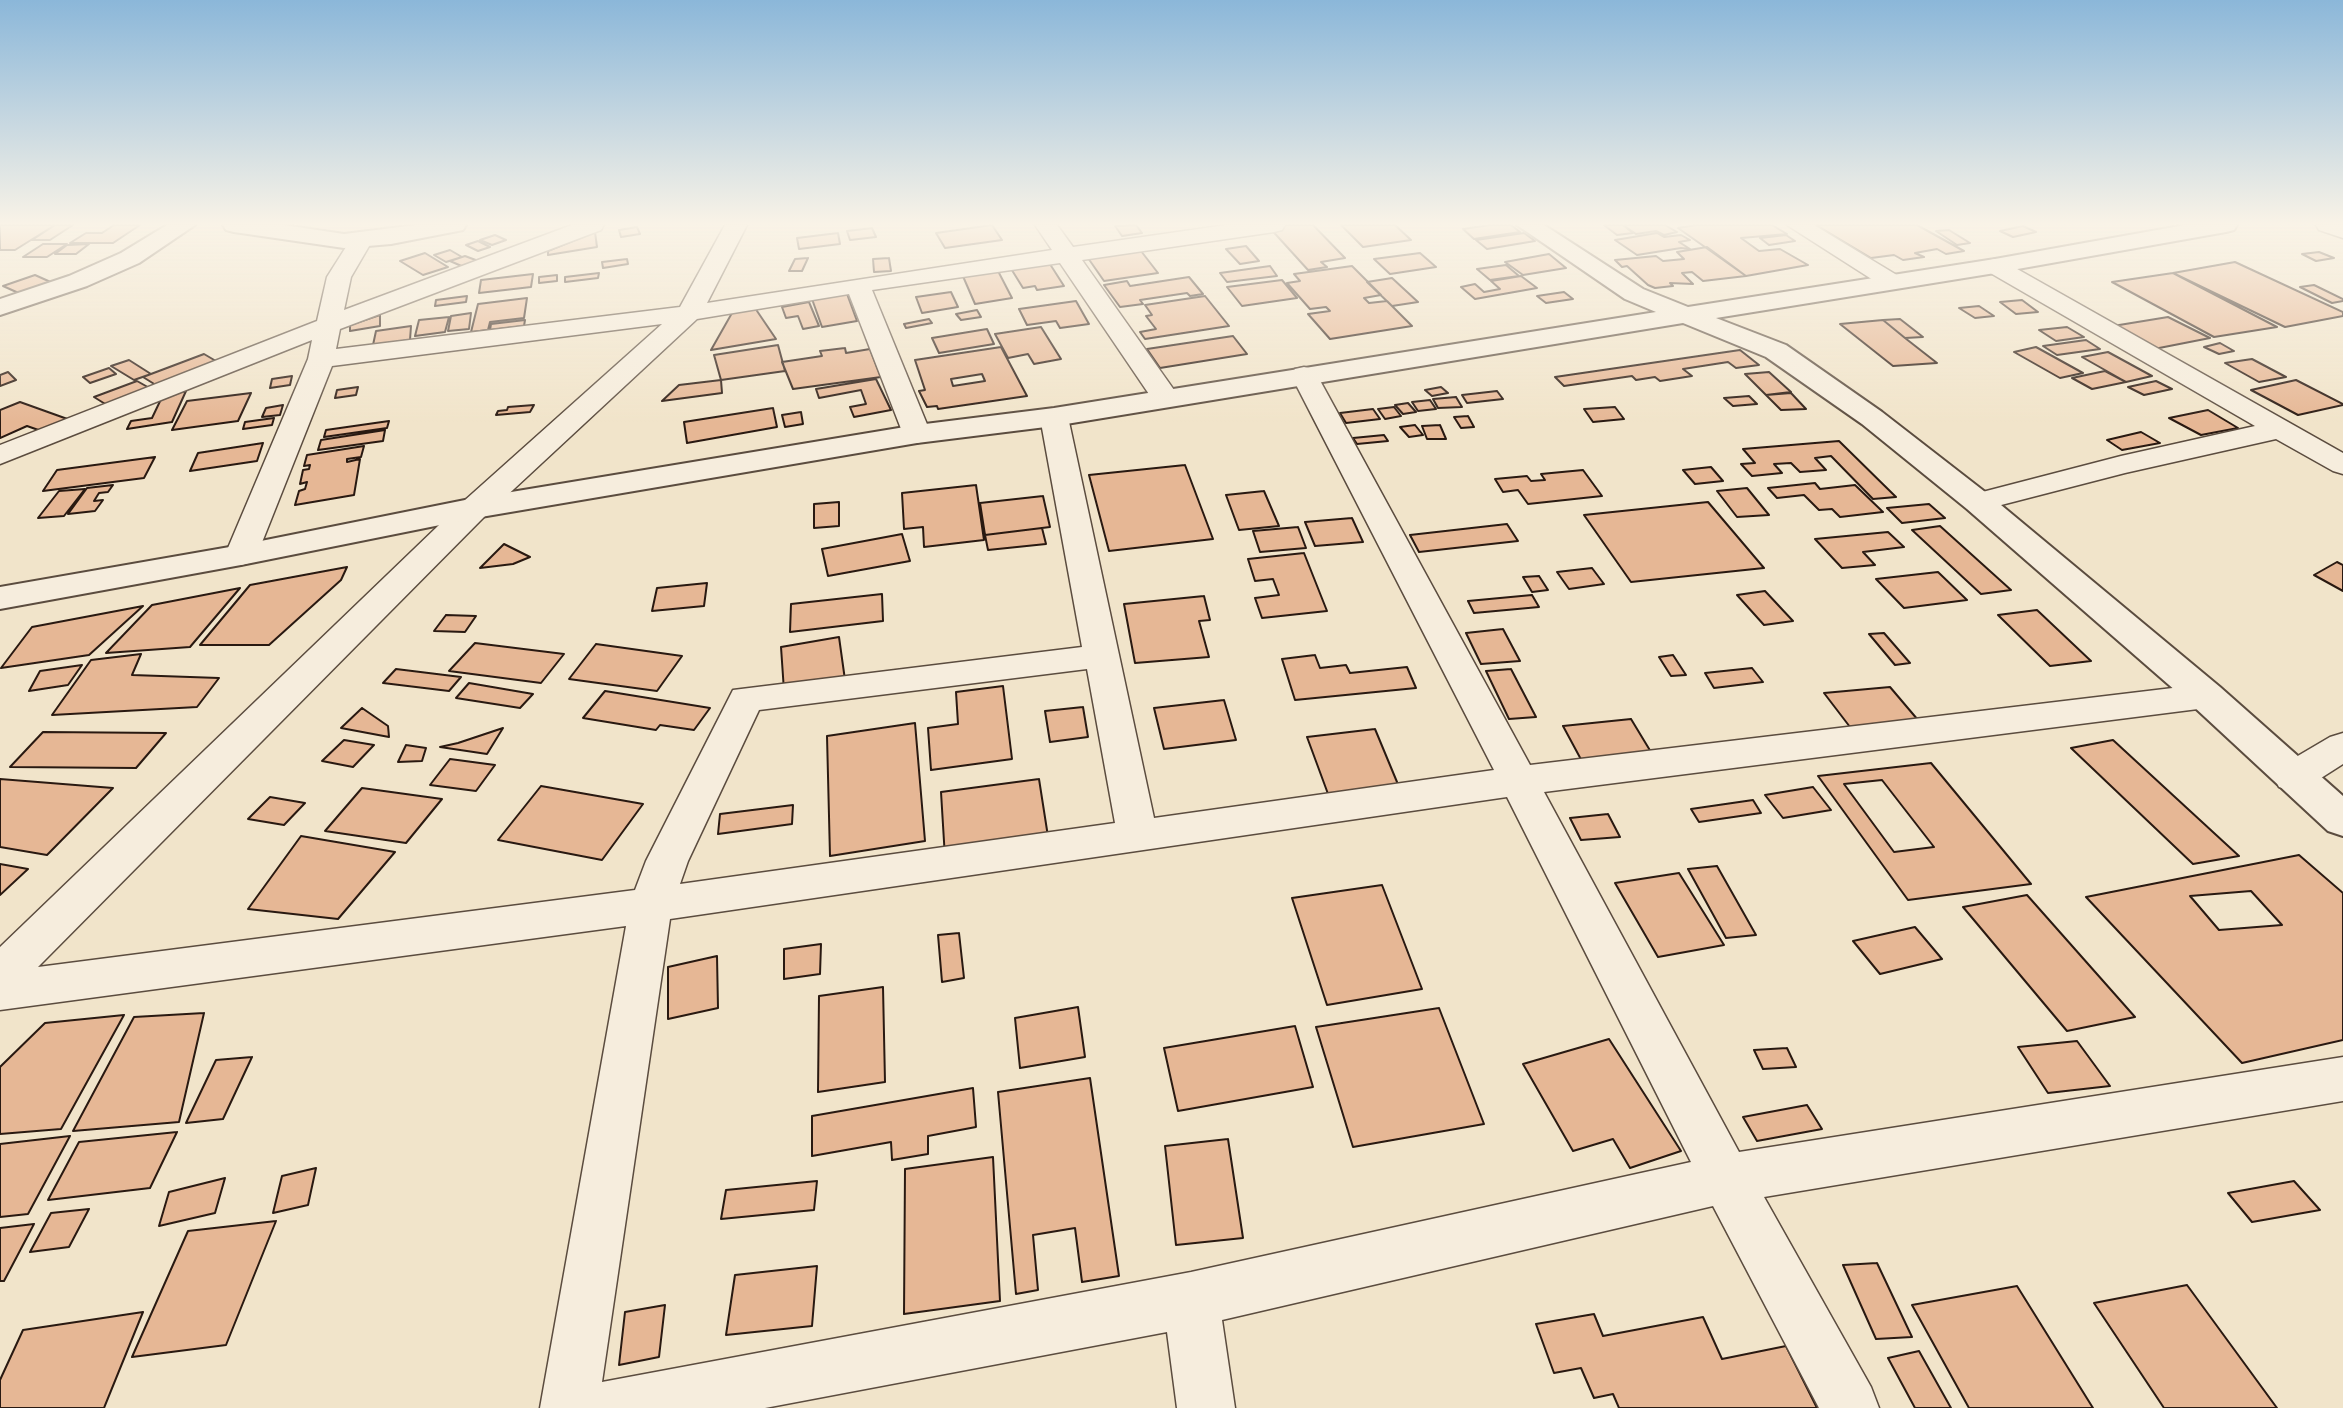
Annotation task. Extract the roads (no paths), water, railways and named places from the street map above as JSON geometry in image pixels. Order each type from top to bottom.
[{"type":"street","points":[[0,307],[49,291]]},
{"type":"street","points":[[241,555],[320,359],[336,291]]},
{"type":"street","points":[[0,455],[421,291]]},
{"type":"street","points":[[0,976],[475,508],[689,313],[701,291]]},
{"type":"street","points":[[320,359],[689,313],[824,291]]},
{"type":"street","points":[[860,291],[917,434]]},
{"type":"street","points":[[1091,291],[1165,397]]},
{"type":"street","points":[[1629,291],[1776,351],[1872,418],[1978,502],[2206,696],[2292,777],[2343,820]]},
{"type":"street","points":[[0,598],[241,555],[475,508],[917,434],[1054,417],[1837,291]]},
{"type":"street","points":[[2038,291],[2343,465]]},
{"type":"street","points":[[1304,375],[1726,1179],[1850,1408]]},
{"type":"street","points":[[1054,417],[1138,837]]},
{"type":"street","points":[[1978,502],[2121,465],[2293,436],[2343,434]]},
{"type":"street","points":[[569,1408],[651,905],[667,861],[746,699],[1102,656]]},
{"type":"street","points":[[0,991],[651,905],[1519,781],[2206,696]]},
{"type":"street","points":[[2292,777],[2343,746]]},
{"type":"street","points":[[610,1408],[1191,1300],[1726,1179],[2343,1079]]},
{"type":"street","points":[[1191,1300],[1206,1408]]}]
